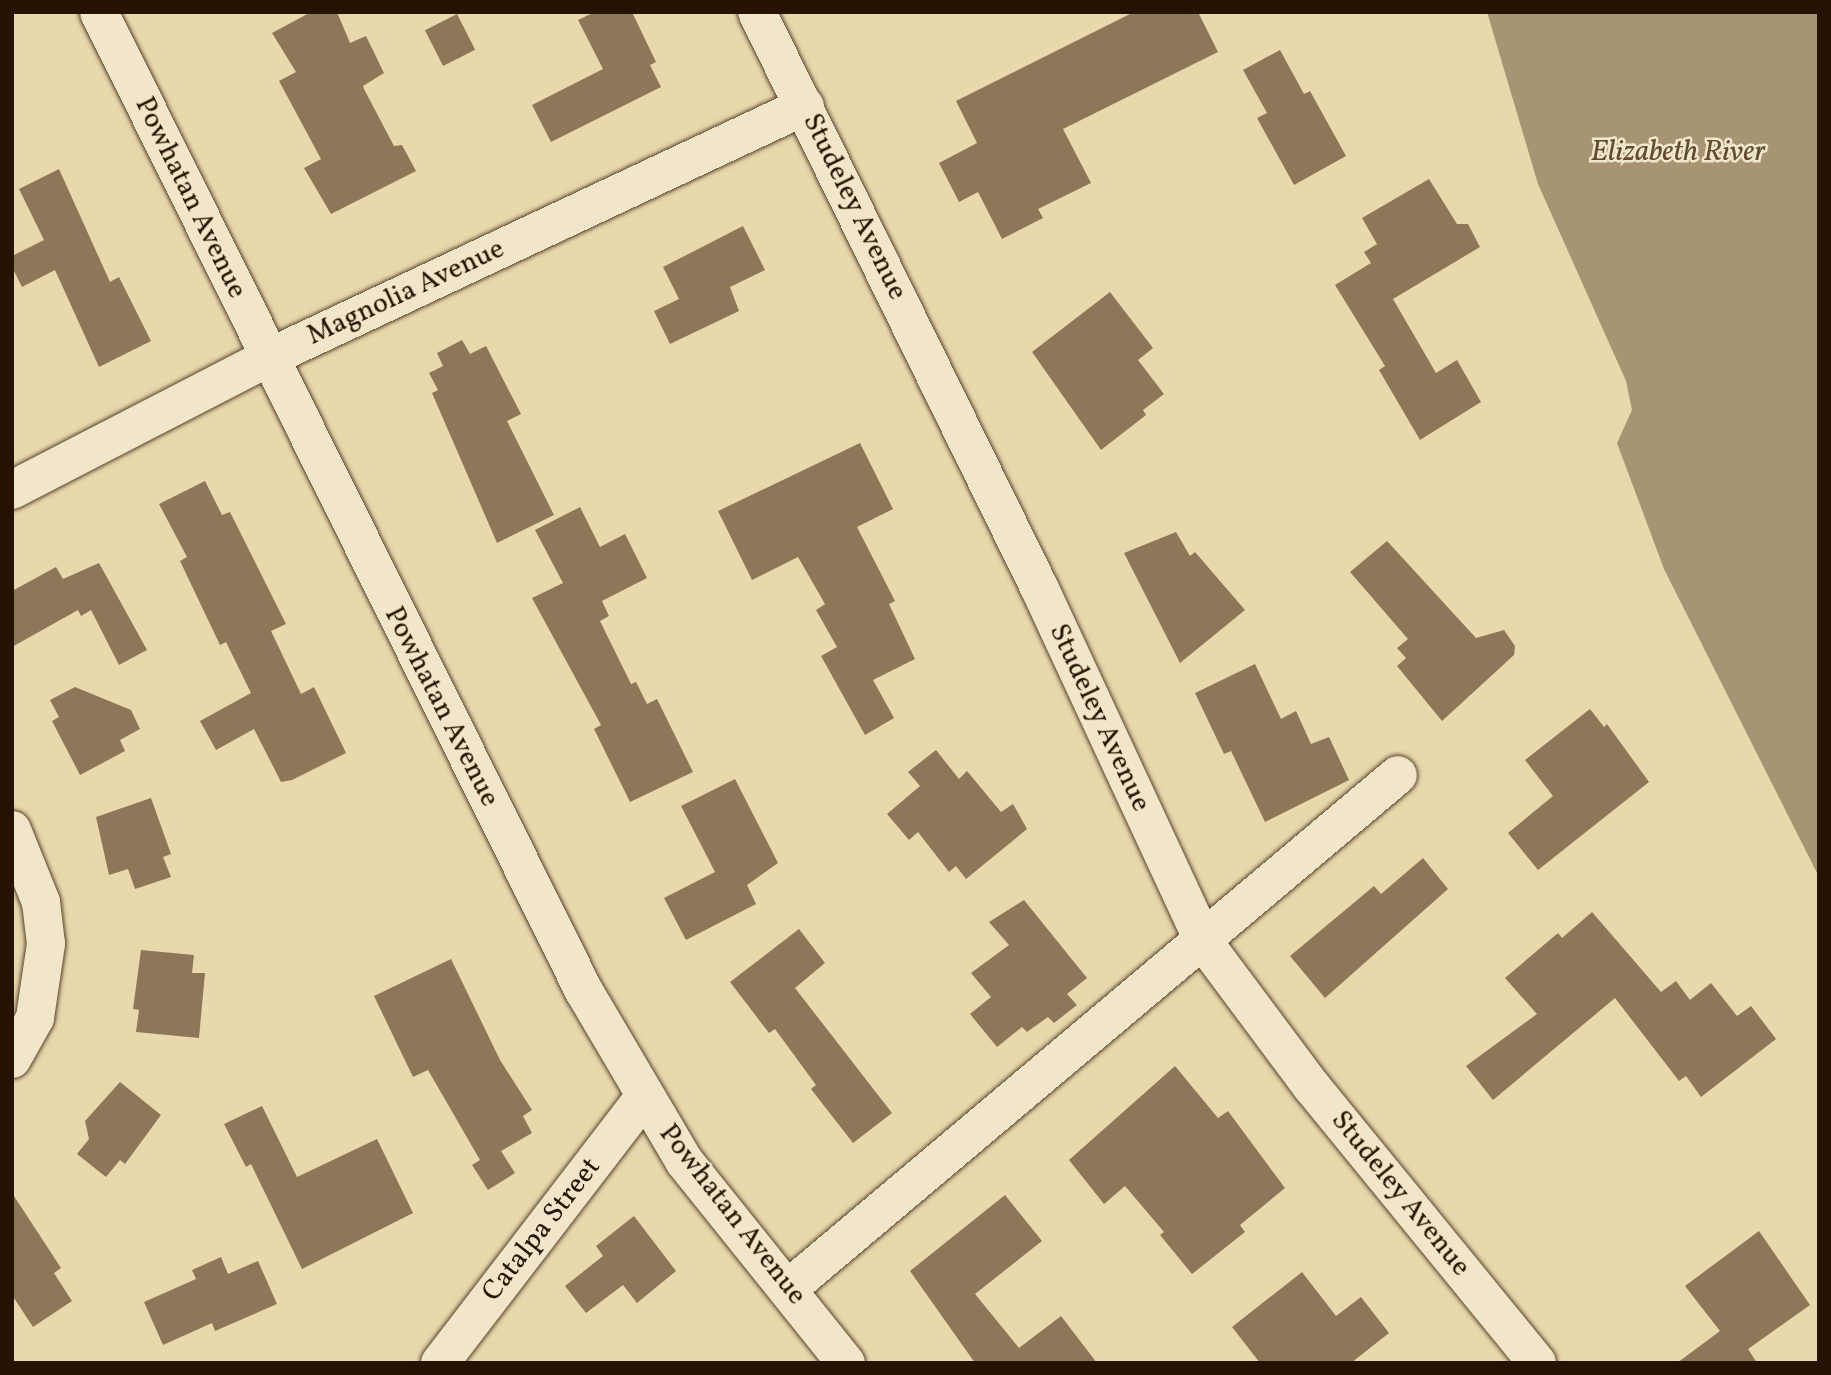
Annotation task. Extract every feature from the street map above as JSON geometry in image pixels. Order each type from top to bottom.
[{"type":"street","name":"Powhatan Avenue","points":[[99,12],[460,747],[644,1097],[684,1161],[789,1287],[846,1363]]},
{"type":"street","name":"Studeley Avenue","points":[[757,12],[1039,587],[1203,941],[1312,1087],[1537,1363]]},
{"type":"street","name":"Magnolia Avenue","points":[[12,491],[268,358],[804,106]]},
{"type":"street","points":[[789,1287],[1398,775]]},
{"type":"street","points":[[12,830],[41,902],[46,944],[35,1018],[12,1059]]},
{"type":"street","name":"Catalpa Street","points":[[440,1363],[644,1097]]},
{"type":"water","name":"Elizabeth River","points":[[1487,12],[1819,12],[1819,877],[1664,569],[1617,443],[1632,410],[1626,381],[1538,184]]},
{"type":"building","points":[[311,12],[337,12],[350,43],[366,36],[384,73],[363,86],[364,89],[394,146],[402,145],[416,171],[331,214],[304,168],[321,159],[279,81],[296,72],[272,33]]},
{"type":"building","points":[[595,12],[632,12],[656,62],[650,65],[661,87],[551,142],[532,105],[603,69],[578,20]]},
{"type":"building","points":[[1134,12],[1198,12],[1218,52],[1063,129],[1091,183],[1038,209],[1043,218],[1002,239],[978,192],[959,202],[939,163],[977,143],[956,101]]},
{"type":"building","points":[[457,14],[475,50],[443,66],[425,30]]},
{"type":"building","points":[[1280,50],[1304,94],[1310,91],[1346,156],[1294,185],[1257,118],[1267,113],[1243,70]]},
{"type":"building","points":[[59,169],[110,282],[119,277],[151,341],[99,367],[55,270],[22,287],[12,267],[12,256],[44,240],[19,189]]},
{"type":"building","points":[[1429,179],[1457,224],[1468,224],[1480,247],[1393,299],[1436,373],[1457,360],[1481,402],[1420,440],[1379,370],[1385,366],[1335,285],[1371,263],[1364,252],[1377,244],[1362,218]]},
{"type":"building","points":[[743,226],[765,270],[730,287],[739,311],[670,344],[654,311],[679,299],[663,267]]},
{"type":"building","points":[[1110,292],[1153,348],[1138,360],[1164,394],[1143,410],[1146,415],[1101,450],[1032,352]]},
{"type":"building","points":[[462,340],[470,354],[486,346],[521,414],[507,421],[554,515],[497,543],[432,393],[438,390],[429,373],[443,366],[437,353]]},
{"type":"building","points":[[860,443],[893,509],[857,527],[895,601],[889,604],[915,659],[873,680],[894,718],[865,735],[821,656],[837,647],[816,610],[825,604],[798,557],[752,580],[718,511]]},
{"type":"building","points":[[205,481],[222,515],[230,512],[286,624],[271,631],[301,694],[314,687],[346,753],[292,780],[281,782],[254,729],[216,750],[200,721],[251,693],[226,642],[220,645],[180,561],[187,557],[159,504]]},
{"type":"building","points":[[580,507],[600,547],[625,534],[647,578],[602,601],[609,616],[600,621],[631,684],[636,682],[647,704],[657,699],[693,772],[630,802],[594,729],[601,725],[532,598],[563,583],[535,530]]},
{"type":"building","points":[[1176,532],[1190,556],[1195,552],[1245,610],[1180,663],[1124,553]]},
{"type":"building","points":[[1387,541],[1476,638],[1504,630],[1515,646],[1514,655],[1442,721],[1397,666],[1406,658],[1397,648],[1408,639],[1350,572]]},
{"type":"building","points":[[99,563],[147,650],[119,665],[91,610],[81,616],[78,610],[12,647],[12,591],[56,567],[63,579]]},
{"type":"building","points":[[1255,664],[1281,719],[1296,711],[1311,744],[1329,737],[1349,780],[1265,822],[1231,751],[1224,754],[1195,693]]},
{"type":"building","points":[[75,687],[131,710],[140,729],[120,740],[125,751],[80,775],[52,721],[59,717],[50,700]]},
{"type":"building","points":[[1590,709],[1604,727],[1607,724],[1649,782],[1538,870],[1508,833],[1553,796],[1525,760]]},
{"type":"building","points":[[936,750],[959,779],[967,771],[1001,812],[1013,804],[1027,829],[966,879],[956,866],[949,872],[918,832],[909,840],[887,814],[920,786],[908,772]]},
{"type":"building","points":[[735,779],[778,863],[747,885],[756,904],[686,940],[664,898],[715,872],[681,806]]},
{"type":"building","points":[[151,798],[171,854],[163,857],[171,877],[135,889],[128,869],[109,875],[96,817]]},
{"type":"building","points":[[1423,858],[1448,889],[1325,998],[1290,956],[1374,886],[1381,894]]},
{"type":"building","points":[[1024,900],[1087,978],[1067,994],[1077,1005],[1054,1023],[1048,1017],[1027,1032],[1022,1027],[997,1047],[970,1014],[991,997],[971,973],[1009,945],[989,922]]},
{"type":"building","points":[[1592,912],[1661,992],[1676,981],[1690,1000],[1711,983],[1737,1016],[1751,1006],[1776,1039],[1701,1097],[1686,1076],[1679,1081],[1615,998],[1493,1100],[1466,1066],[1537,1014],[1505,978],[1558,933],[1562,938]]},
{"type":"building","points":[[799,929],[825,963],[795,988],[892,1113],[853,1143],[811,1089],[816,1085],[775,1029],[769,1033],[730,982]]},
{"type":"building","points":[[141,950],[194,955],[192,973],[205,973],[199,1038],[136,1032],[139,1010],[133,1009]]},
{"type":"building","points":[[451,959],[500,1060],[532,1110],[523,1116],[532,1133],[501,1151],[515,1173],[488,1190],[472,1165],[480,1160],[428,1070],[413,1077],[374,996]]},
{"type":"building","points":[[1175,1066],[1218,1118],[1228,1111],[1285,1188],[1240,1225],[1245,1232],[1192,1274],[1160,1235],[1164,1232],[1125,1186],[1104,1204],[1069,1160]]},
{"type":"building","points":[[120,1082],[161,1115],[125,1164],[120,1160],[106,1177],[77,1154],[89,1139],[85,1121]]},
{"type":"building","points":[[262,1106],[297,1177],[377,1139],[413,1213],[302,1269],[251,1164],[246,1167],[224,1124]]},
{"type":"building","points":[[12,1193],[61,1268],[54,1273],[72,1301],[33,1327],[12,1295]]},
{"type":"building","points":[[1005,1195],[1042,1241],[975,1294],[1019,1348],[1061,1316],[1097,1363],[975,1363],[910,1271]]},
{"type":"building","points":[[634,1216],[676,1271],[637,1303],[623,1285],[586,1313],[565,1286],[603,1256],[596,1246]]},
{"type":"building","points":[[1759,1231],[1810,1305],[1748,1349],[1757,1363],[1677,1363],[1720,1331],[1685,1286]]},
{"type":"building","points":[[221,1257],[228,1274],[258,1261],[277,1304],[215,1331],[212,1323],[163,1345],[144,1302],[196,1279],[192,1270]]},
{"type":"building","points":[[1302,1272],[1336,1316],[1361,1297],[1389,1333],[1351,1363],[1260,1363],[1232,1327]]}]
